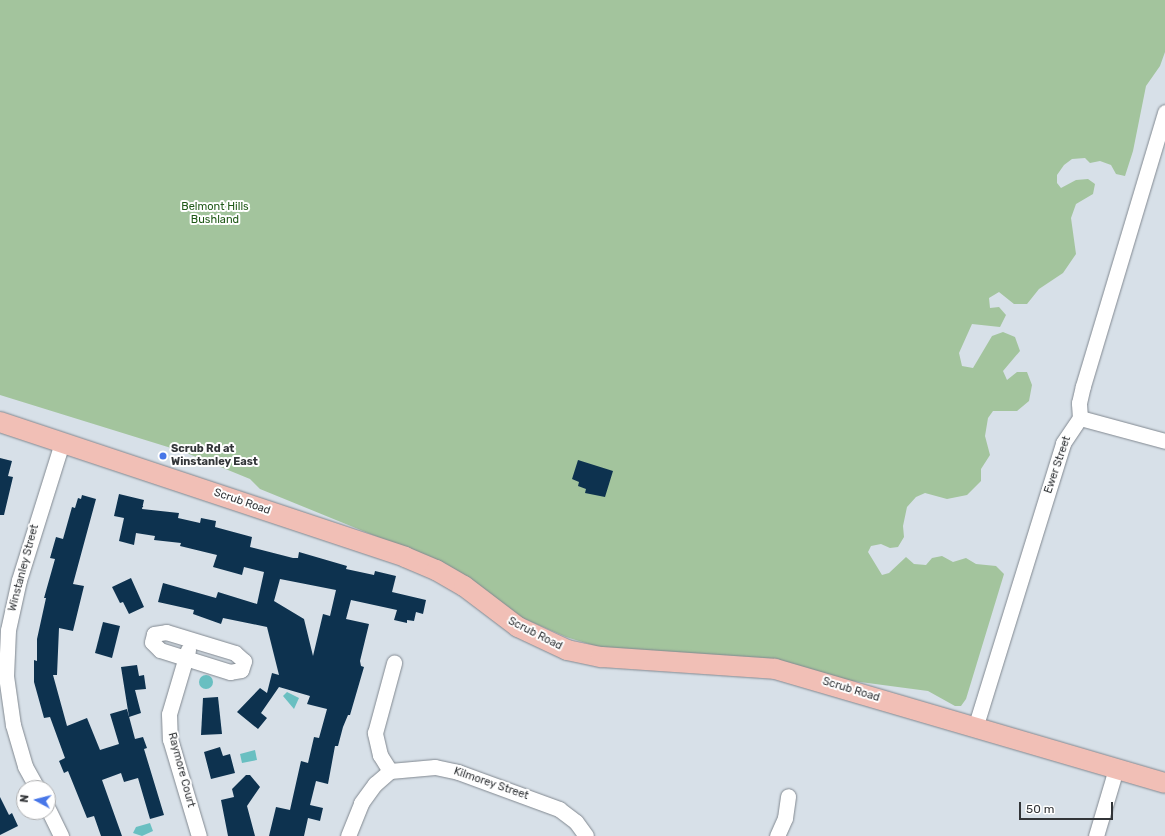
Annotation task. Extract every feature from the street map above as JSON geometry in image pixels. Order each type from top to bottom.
[{"type":"main road","name":"Scrub Road","points":[[0,422],[405,557],[436,570],[464,586],[518,627],[567,650],[601,657],[775,669],[1165,783]]},
{"type":"street","points":[[1165,112],[1079,403],[1080,418],[1165,441]]},
{"type":"street","name":"Ewer Street","points":[[975,728],[1063,443],[1080,418]]},
{"type":"street","name":"Winstanley Street","points":[[33,780],[25,766],[13,725],[6,676],[8,630],[19,580],[62,443]]},
{"type":"street","points":[[166,632],[235,654],[244,661],[241,670],[230,672],[185,658],[160,650],[152,642],[154,634],[166,632]]},
{"type":"street","name":"Raymore Court","points":[[192,640],[185,658],[169,714],[170,739],[199,836]]},
{"type":"street","points":[[348,836],[362,803],[375,784],[390,771],[380,755],[375,733],[394,663]]},
{"type":"street","name":"Kilmorey Street","points":[[390,771],[435,767],[458,772],[560,809],[576,822],[586,836]]},
{"type":"street","points":[[1096,836],[1116,769]]},
{"type":"street","points":[[777,836],[785,818],[788,796]]},
{"type":"street","points":[[53,820],[61,836]]},
{"type":"green space","name":"Belmont Hills Bushland","points":[[0,0],[1165,0],[1165,52],[1160,66],[1146,86],[1133,151],[1125,176],[1116,174],[1111,165],[1100,161],[1090,163],[1085,158],[1072,159],[1064,165],[1057,175],[1057,183],[1061,188],[1076,180],[1088,179],[1095,184],[1093,194],[1076,204],[1071,218],[1076,254],[1063,273],[1039,289],[1027,304],[1014,304],[999,292],[989,298],[990,308],[999,307],[1006,315],[1000,327],[972,324],[959,353],[962,366],[973,368],[992,336],[1003,332],[1015,337],[1020,351],[1003,371],[1007,380],[1017,372],[1027,372],[1032,385],[1029,401],[1017,411],[993,411],[988,418],[985,436],[990,455],[981,469],[981,481],[967,495],[947,499],[925,493],[916,497],[907,507],[903,526],[904,537],[898,547],[890,548],[881,544],[871,546],[868,552],[882,575],[889,573],[906,557],[914,564],[926,565],[932,558],[942,556],[953,562],[966,558],[976,564],[996,566],[1004,574],[966,699],[961,706],[955,706],[928,691],[602,648],[566,637],[513,614],[455,573],[385,540],[260,489],[250,479],[184,452],[0,395]]},
{"type":"water","points":[[206,675],[211,677],[213,682],[211,687],[206,689],[201,687],[199,682],[201,677]]},
{"type":"water","points":[[287,692],[299,698],[294,709],[283,696]]},
{"type":"water","points":[[255,750],[257,760],[242,763],[240,754]]},
{"type":"water","points":[[150,823],[153,831],[142,836],[133,833],[136,827]]},
{"type":"building","points":[[0,458],[12,461],[8,476],[13,477],[4,515],[0,515]]},
{"type":"building","points":[[578,460],[613,471],[605,497],[585,493],[586,489],[578,486],[579,482],[572,479]]},
{"type":"building","points":[[119,494],[144,500],[142,509],[179,513],[178,518],[200,523],[201,518],[216,521],[215,527],[252,537],[250,547],[293,558],[298,558],[299,552],[347,566],[346,569],[374,575],[375,571],[396,576],[392,592],[426,600],[423,614],[416,612],[414,621],[407,620],[407,623],[394,620],[397,610],[351,600],[346,619],[369,624],[360,661],[361,666],[364,667],[350,715],[348,715],[343,727],[338,746],[335,746],[328,784],[316,781],[310,805],[323,808],[320,821],[308,818],[304,836],[269,836],[276,807],[290,810],[301,761],[308,763],[314,737],[319,738],[327,709],[307,704],[310,696],[279,687],[261,713],[267,718],[258,729],[237,712],[260,688],[267,693],[272,673],[279,675],[267,627],[223,618],[221,624],[193,614],[194,610],[158,602],[163,583],[216,598],[218,592],[257,604],[264,572],[244,567],[242,575],[213,567],[217,555],[180,546],[181,543],[154,540],[155,536],[136,533],[134,545],[119,541],[124,518],[114,516]],"holes":[[[280,579],[336,590],[330,616],[323,614],[313,656],[304,619],[274,601]]]},
{"type":"building","points":[[82,495],[96,499],[73,584],[84,586],[73,631],[59,628],[57,675],[53,675],[67,726],[87,718],[100,750],[119,744],[110,714],[127,709],[135,739],[143,737],[147,748],[144,749],[164,815],[150,819],[138,778],[124,782],[121,773],[102,780],[122,836],[101,836],[94,816],[87,818],[68,771],[64,773],[59,761],[65,758],[50,717],[44,718],[34,682],[34,660],[37,661],[37,639],[46,598],[44,598],[55,559],[50,558],[56,537],[63,539],[72,507],[75,508],[78,498],[81,499]]},
{"type":"building","points":[[131,578],[144,607],[129,614],[123,602],[120,603],[112,587]]},
{"type":"building","points":[[103,622],[120,626],[112,658],[95,653]]},
{"type":"building","points":[[137,665],[139,676],[144,675],[146,689],[135,690],[141,713],[129,717],[121,667]]},
{"type":"building","points":[[218,697],[222,734],[201,735],[203,698]]},
{"type":"building","points":[[220,747],[223,756],[230,754],[235,773],[211,779],[204,752]]},
{"type":"building","points":[[246,775],[250,775],[260,787],[247,806],[255,836],[228,836],[221,800],[234,797],[232,789]]},
{"type":"building","points":[[0,797],[9,815],[12,813],[18,826],[0,835]]},
{"type":"place","name":"Scrub Rd at Winstanley East","points":[[163,456]]}]
